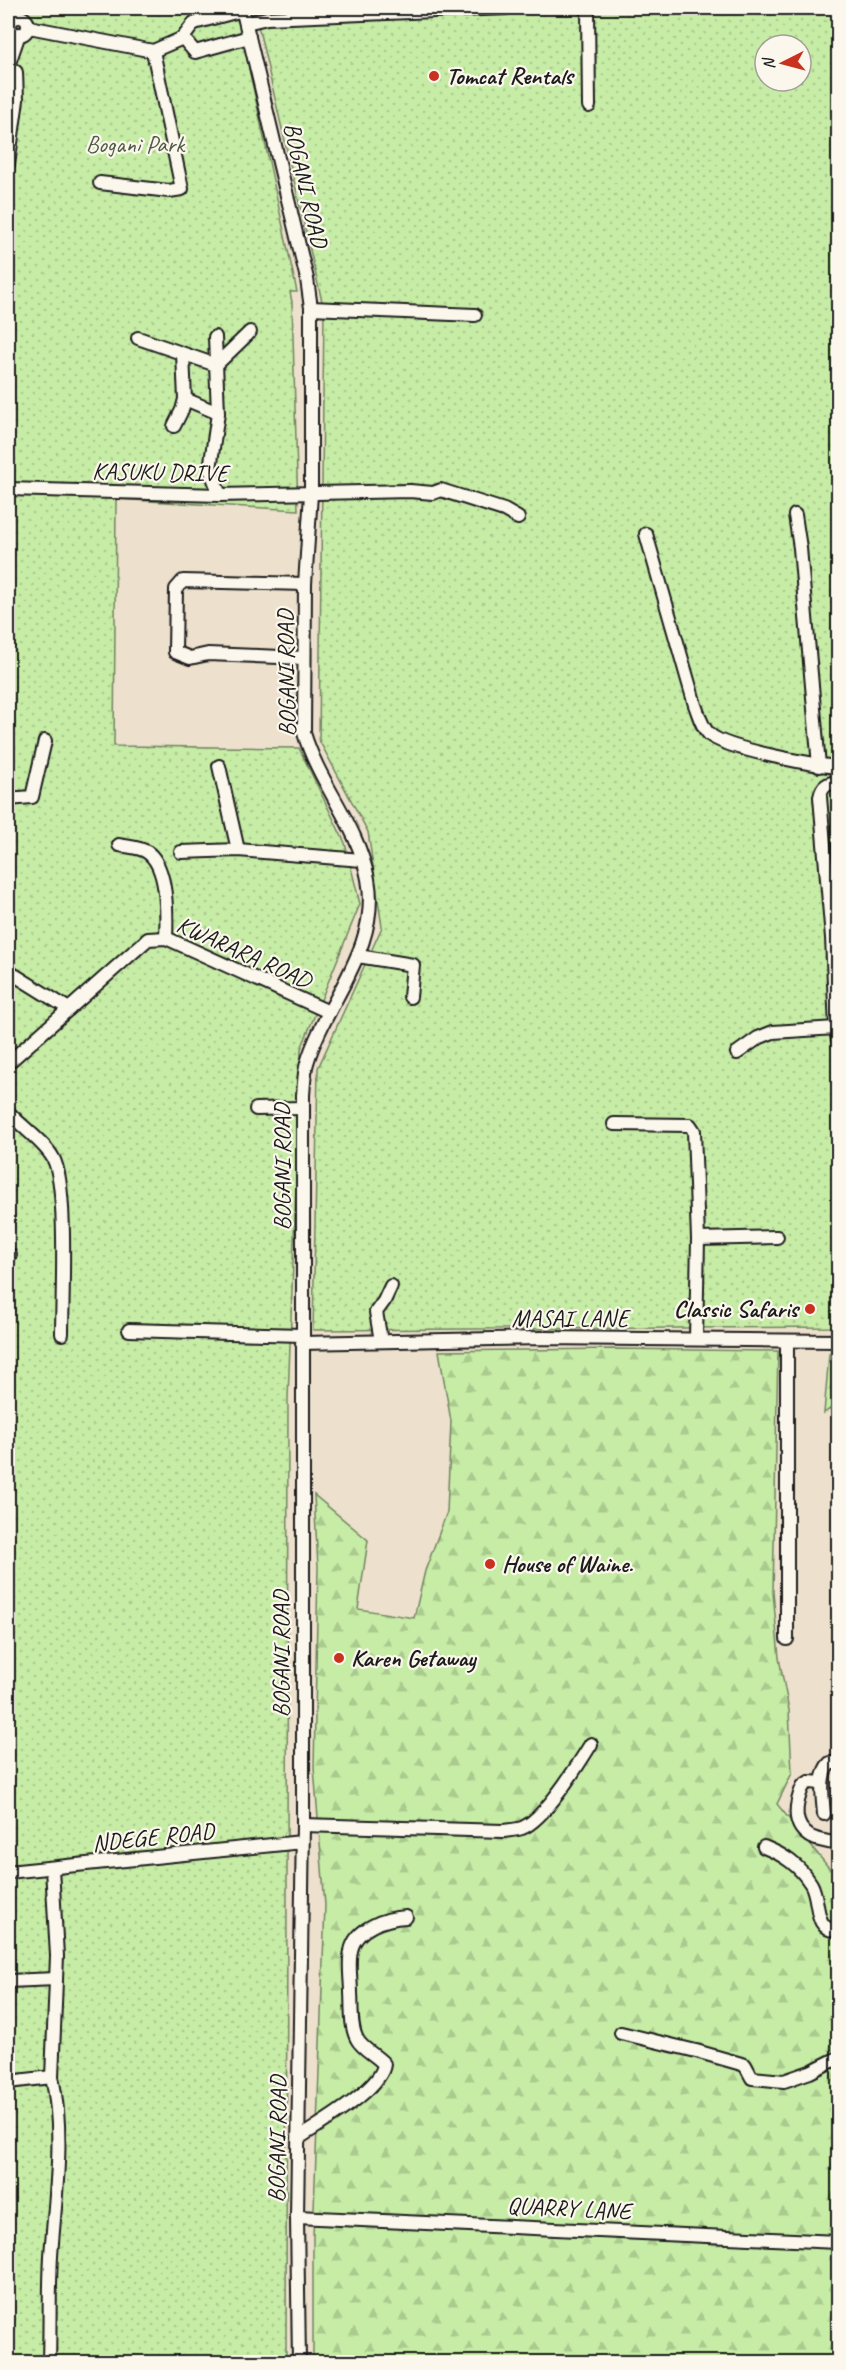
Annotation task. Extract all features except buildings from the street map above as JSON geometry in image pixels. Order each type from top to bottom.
[{"type":"street","points":[[8,165],[17,100],[16,72],[8,66],[23,21],[153,51],[183,38],[194,23],[244,14],[267,18],[506,8]]},
{"type":"street","points":[[588,8],[589,106]]},
{"type":"street","name":"BOGANI ROAD","points":[[244,14],[307,279],[311,308],[311,494],[305,584],[303,717],[306,739],[342,810],[362,860],[368,879],[369,904],[365,933],[358,956],[329,1012],[307,1064],[303,1108],[303,1826],[297,2217],[299,2362]]},
{"type":"street","points":[[183,38],[195,52],[249,37]]},
{"type":"street","points":[[100,183],[169,191],[182,189],[153,51]]},
{"type":"street","points":[[311,308],[475,315]]},
{"type":"street","points":[[216,365],[250,332]]},
{"type":"street","points":[[215,337],[218,413],[210,469],[220,495]]},
{"type":"street","points":[[138,338],[216,365]]},
{"type":"street","points":[[174,426],[182,410],[184,399],[183,354]]},
{"type":"street","points":[[184,399],[218,413]]},
{"type":"street","name":"KASUKU DRIVE","points":[[8,489],[220,495],[410,491],[433,493],[441,490],[504,510],[518,518]]},
{"type":"street","points":[[795,515],[800,548],[819,766]]},
{"type":"street","points":[[646,534],[695,705],[703,726],[709,734],[726,743],[819,766],[838,767]]},
{"type":"street","points":[[304,658],[208,654],[190,658],[175,652],[176,589],[183,581],[305,584]]},
{"type":"street","points":[[8,799],[32,797],[45,741]]},
{"type":"street","points":[[219,766],[238,850]]},
{"type":"street","points":[[838,782],[825,785],[821,790],[820,798],[835,938],[838,1041]]},
{"type":"street","points":[[119,845],[146,851],[152,857],[166,901],[166,938]]},
{"type":"street","points":[[181,852],[238,850],[362,860]]},
{"type":"street","name":"KWARARA ROAD","points":[[8,1063],[148,939],[166,938],[329,1012]]},
{"type":"street","points":[[358,956],[413,965],[410,997]]},
{"type":"street","points":[[8,971],[69,1009]]},
{"type":"street","points":[[737,1053],[758,1038],[773,1032],[836,1028]]},
{"type":"street","points":[[256,1109],[303,1108]]},
{"type":"street","points":[[8,1112],[50,1153],[57,1166],[61,1222],[62,1334]]},
{"type":"street","points":[[614,1124],[690,1125],[692,1127],[698,1239],[696,1340]]},
{"type":"street","points":[[698,1239],[777,1237]]},
{"type":"street","points":[[381,1341],[376,1312],[391,1286]]},
{"type":"street","name":"MASAI LANE","points":[[129,1330],[381,1341],[532,1338],[838,1341]]},
{"type":"street","points":[[787,1341],[787,1639]]},
{"type":"street","points":[[303,1826],[503,1831],[521,1828],[541,1813],[562,1788],[591,1744]]},
{"type":"street","points":[[824,1814],[822,1783],[827,1765],[838,1763]]},
{"type":"street","points":[[822,1783],[809,1782],[803,1786],[796,1808],[797,1818],[808,1836],[833,1843]]},
{"type":"street","name":"NDEGE ROAD","points":[[8,1872],[302,1842]]},
{"type":"street","points":[[764,1847],[782,1854],[794,1863],[816,1894],[821,1922],[831,1931],[838,1931]]},
{"type":"street","points":[[49,2362],[51,2258],[59,2147],[52,2077],[56,1979],[52,1868]]},
{"type":"street","points":[[299,2138],[356,2099],[381,2073],[384,2064],[362,2046],[355,2032],[352,2015],[351,1952],[355,1941],[376,1924],[406,1917]]},
{"type":"street","points":[[8,1981],[56,1979]]},
{"type":"street","points":[[621,2033],[745,2065],[752,2078],[784,2081],[810,2072],[838,2058]]},
{"type":"street","points":[[8,2082],[52,2077]]},
{"type":"street","name":"QUARRY LANE","points":[[297,2217],[838,2242]]},
{"type":"green space","name":"Bogani Park","points":[[8,8],[236,8],[297,292],[290,292],[298,510],[116,499],[114,746],[299,748],[345,843],[360,904],[301,1049],[288,1399],[286,2362],[8,2362]]},
{"type":"green space","points":[[254,8],[838,8],[838,1327],[313,1330],[318,1068],[382,927],[368,832],[319,740],[324,310]]},
{"type":"green space","points":[[838,1346],[838,1403],[824,1413],[829,1354]]},
{"type":"green space","points":[[616,1349],[778,1351],[773,1592],[779,1658],[789,1710],[792,1773],[777,1804],[838,1879],[838,2362],[313,2362],[313,2237],[325,1905],[314,1768],[318,1567],[314,1495],[368,1540],[358,1609],[414,1618],[425,1571],[447,1512],[451,1421],[439,1351]]},
{"type":"place","name":"Tomcat Rentals","points":[[434,76]]},
{"type":"place","name":"Classic Safaris","points":[[810,1309]]},
{"type":"place","name":"House of Waine.","points":[[490,1564]]},
{"type":"place","name":"Karen Getaway","points":[[339,1658]]}]
